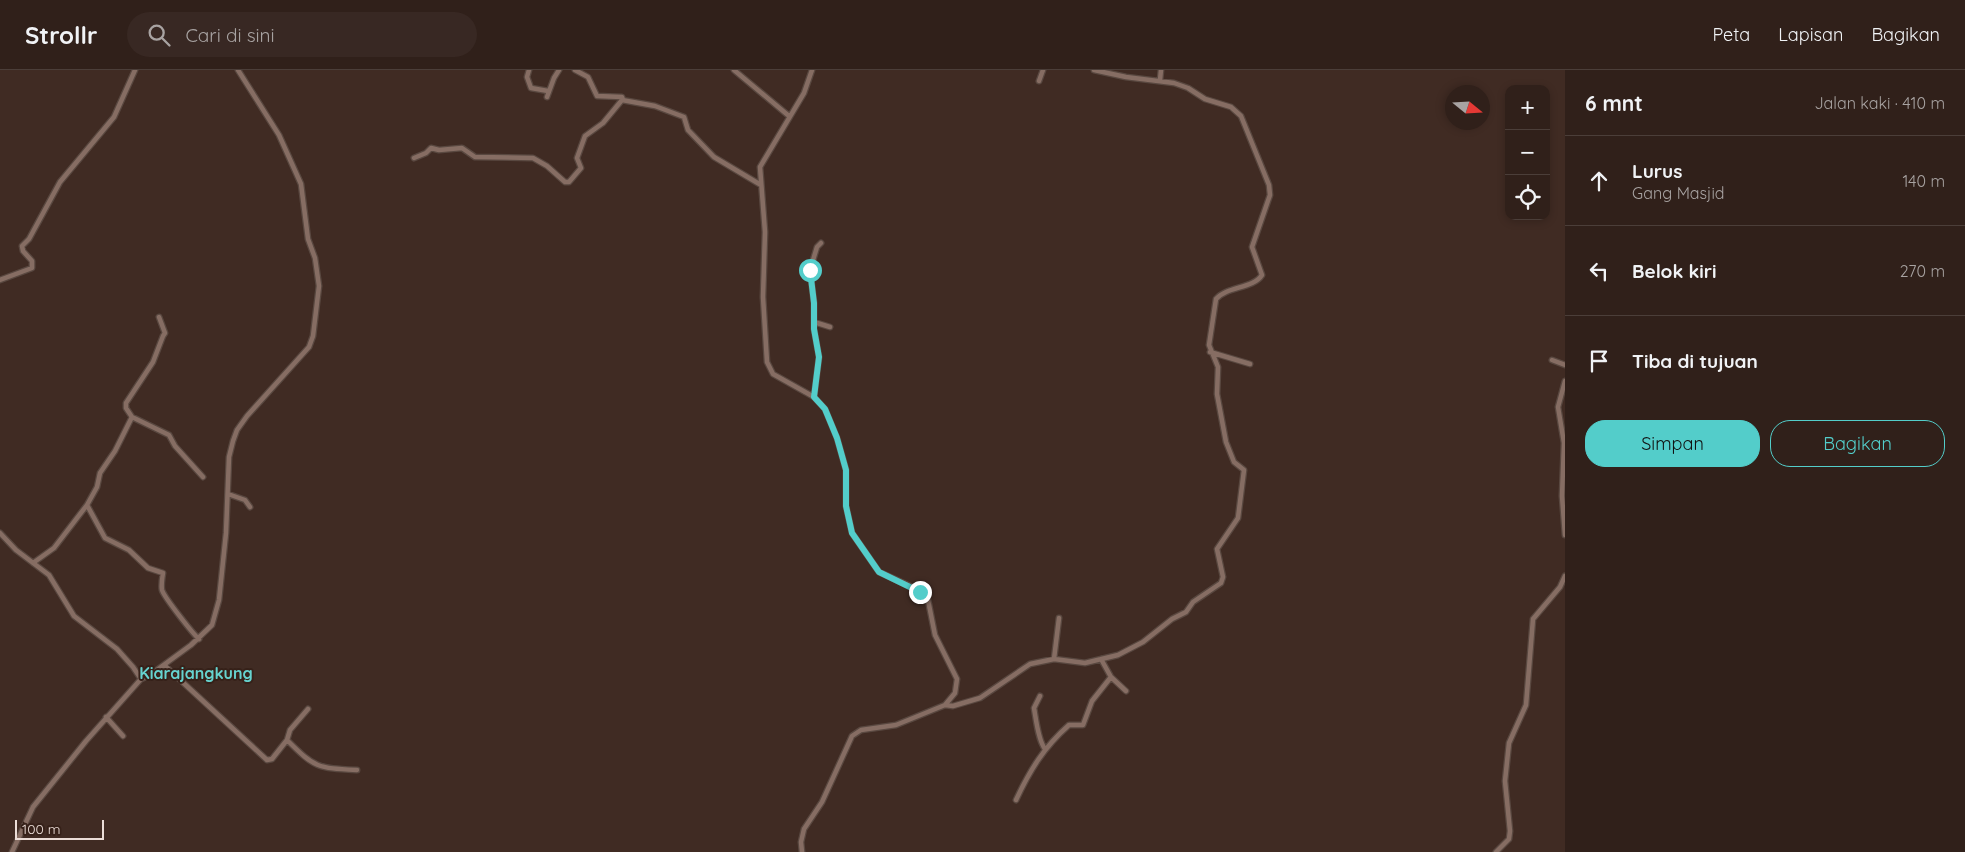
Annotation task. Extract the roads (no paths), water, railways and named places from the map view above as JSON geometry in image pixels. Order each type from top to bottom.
[{"type":"street","points":[[0,280],[32,268],[32,260],[23,252],[22,246],[29,239],[60,182],[114,117],[135,70]]},
{"type":"street","points":[[12,852],[33,807],[106,717],[141,679],[164,665],[199,639],[212,625],[217,612],[226,533],[229,457],[237,430],[312,342],[319,286],[315,258],[308,239],[301,184],[278,135],[238,70]]},
{"type":"street","points":[[529,70],[527,77],[531,88],[548,90]]},
{"type":"street","points":[[546,97],[559,70]]},
{"type":"street","points":[[575,70],[588,76],[597,96],[622,97],[623,100],[655,106],[684,117],[688,130],[714,157],[761,185]]},
{"type":"street","points":[[734,70],[789,116]]},
{"type":"street","points":[[802,852],[800,842],[804,829],[822,802],[852,736],[861,730],[896,725],[945,705],[955,693],[957,680],[935,635],[928,600],[914,588],[879,572],[852,533],[846,506],[846,470],[837,438],[825,409],[814,397],[773,374],[767,362],[764,343],[762,162],[806,88],[812,70]]},
{"type":"street","points":[[1040,80],[1043,70]]},
{"type":"street","points":[[945,705],[953,706],[993,692],[1024,667],[1054,659],[1085,663],[1101,660],[1118,655],[1148,639],[1172,619],[1186,612],[1193,602],[1215,588],[1222,580],[1217,549],[1238,518],[1244,470],[1234,462],[1226,442],[1217,394],[1218,367],[1210,352],[1209,345],[1216,298],[1221,294],[1256,281],[1262,275],[1252,247],[1271,191],[1241,116],[1237,111],[1204,100],[1183,85],[1160,80],[1126,77],[1094,70]]},
{"type":"street","points":[[1160,80],[1161,70]]},
{"type":"street","points":[[414,158],[426,153],[431,148],[439,150],[462,148],[475,157],[533,158],[539,160],[565,182],[570,182],[581,168],[577,158],[585,136],[603,123],[612,110],[623,100]]},
{"type":"street","points":[[814,397],[819,357],[810,270],[817,247],[821,243]]},
{"type":"street","points":[[159,317],[165,332],[153,362],[126,404],[126,408],[132,417],[169,435],[175,446],[203,477]]},
{"type":"street","points":[[814,322],[830,327]]},
{"type":"street","points":[[1210,352],[1250,364]]},
{"type":"street","points":[[1552,360],[1565,365]]},
{"type":"street","points":[[1565,381],[1558,407],[1564,443],[1562,488],[1565,535]]},
{"type":"street","points":[[33,563],[54,548],[87,505],[97,487],[100,473],[115,452],[132,417]]},
{"type":"street","points":[[228,494],[244,500],[250,507]]},
{"type":"street","points":[[87,505],[105,538],[129,550],[148,568],[163,574],[164,595],[190,631],[199,639]]},
{"type":"street","points":[[0,533],[16,550],[54,581],[74,616],[117,649],[141,679]]},
{"type":"street","points":[[1496,852],[1509,839],[1510,831],[1505,781],[1509,743],[1526,705],[1534,619],[1560,587],[1565,576]]},
{"type":"street","points":[[1054,659],[1059,618]]},
{"type":"street","points":[[1101,660],[1111,677],[1126,691]]},
{"type":"street","points":[[164,665],[267,760],[272,759],[287,740],[290,730],[308,708]]},
{"type":"street","points":[[1016,800],[1030,771],[1045,749],[1069,725],[1083,725],[1092,701],[1111,677]]},
{"type":"street","points":[[1040,696],[1034,708],[1040,730],[1040,741],[1045,749]]},
{"type":"street","points":[[106,717],[123,736]]},
{"type":"street","points":[[287,740],[316,766],[327,769],[357,770]]},
{"type":"district","name":"Kiarajangkung","points":[[196,673]]}]
